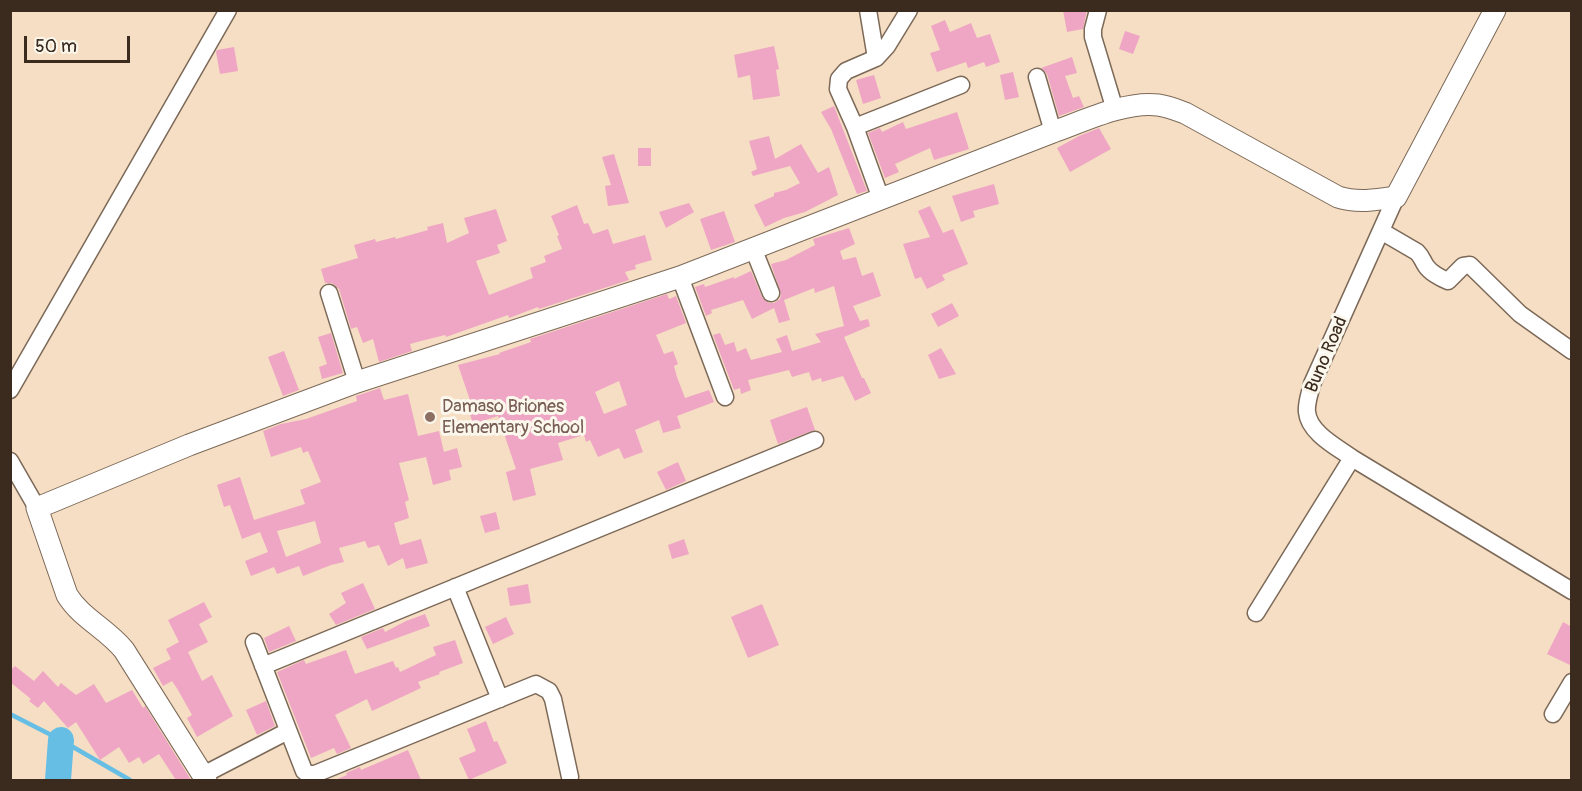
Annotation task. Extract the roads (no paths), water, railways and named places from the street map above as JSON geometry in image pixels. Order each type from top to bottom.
[{"type":"street","points":[[10,390],[228,10]]},
{"type":"street","points":[[868,10],[876,58]]},
{"type":"street","points":[[881,199],[855,127],[838,89],[839,80],[846,71],[876,58],[888,46],[909,10]]},
{"type":"street","points":[[1098,10],[1093,37],[1115,110]]},
{"type":"street","name":"Buno Road","points":[[1495,10],[1396,198],[1312,384],[1307,414],[1311,424],[1320,434],[1352,458],[1572,591]]},
{"type":"street","points":[[1037,76],[1053,132]]},
{"type":"street","points":[[855,127],[961,85]]},
{"type":"street","points":[[37,508],[189,446],[357,382],[680,277],[1115,110],[1149,104],[1173,108],[1338,196],[1361,201],[1396,198]]},
{"type":"street","points":[[1381,231],[1417,252],[1427,267],[1444,280],[1448,281],[1463,266],[1470,265],[1520,314],[1572,351]]},
{"type":"street","points":[[753,248],[771,293]]},
{"type":"street","points":[[680,277],[724,397]]},
{"type":"street","points":[[329,294],[357,382]]},
{"type":"street","points":[[263,666],[815,440]]},
{"type":"street","points":[[1257,613],[1352,458]]},
{"type":"street","points":[[10,461],[37,508],[67,595],[81,614],[111,634],[124,650],[205,778],[288,730]]},
{"type":"street","points":[[455,587],[500,699]]},
{"type":"street","points":[[254,642],[304,771],[308,774],[315,774],[536,684],[549,691],[570,777]]},
{"type":"street","points":[[1552,714],[1572,682]]},
{"type":"waterway","points":[[10,714],[130,780]]},
{"type":"waterway","points":[[58,780],[61,740]]},
{"type":"place","name":"Damaso Briones Elementary School","points":[[430,417]]}]
